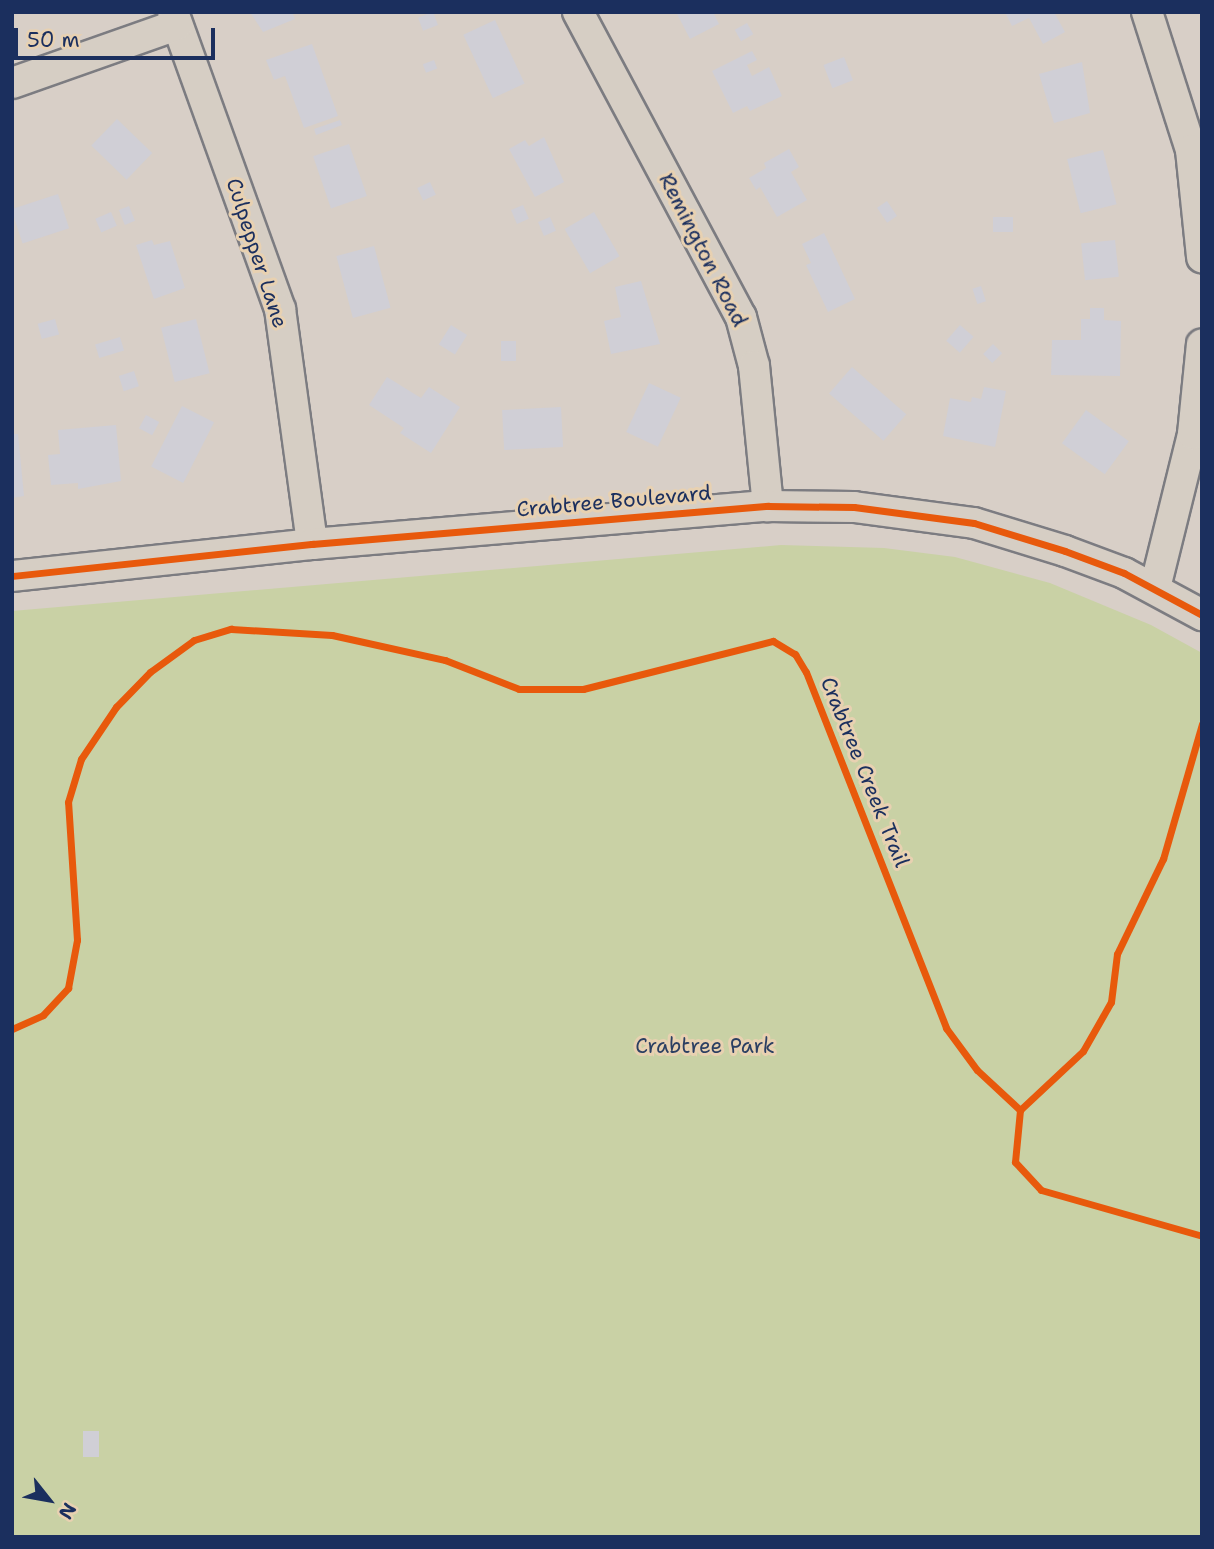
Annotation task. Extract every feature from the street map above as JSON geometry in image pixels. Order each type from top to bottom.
[{"type":"street","name":"Remington Road","points":[[578,12],[741,317],[754,366],[768,506]]},
{"type":"street","points":[[1147,12],[1191,150],[1200,211],[1202,257]]},
{"type":"street","points":[[12,83],[175,19]]},
{"type":"street","name":"Culpepper Lane","points":[[175,19],[280,309],[312,544]]},
{"type":"street","points":[[1155,588],[1193,434],[1202,344]]},
{"type":"street","name":"Crabtree Boulevard","points":[[12,576],[312,544],[768,506],[854,507],[974,523],[1065,551],[1155,588],[1202,615]]},
{"type":"green space","name":"Crabtree Park","points":[[781,545],[884,548],[955,557],[1050,583],[1151,625],[1202,653],[1202,1537],[12,1537],[12,611]]},
{"type":"building","points":[[250,12],[292,12],[295,19],[263,32]]},
{"type":"building","points":[[433,12],[438,25],[423,31],[418,18]]},
{"type":"building","points":[[676,12],[713,12],[719,24],[690,39]]},
{"type":"building","points":[[1005,12],[1054,12],[1065,32],[1043,44],[1029,18],[1012,26]]},
{"type":"building","points":[[495,20],[525,83],[493,98],[463,35]]},
{"type":"building","points":[[747,23],[753,34],[741,41],[735,30]]},
{"type":"building","points":[[312,44],[338,116],[304,128],[285,76],[274,80],[266,60]]},
{"type":"building","points":[[752,51],[757,60],[747,65],[752,76],[769,67],[782,96],[750,111],[747,106],[733,113],[712,71]]},
{"type":"building","points":[[844,57],[853,80],[832,88],[823,65]]},
{"type":"building","points":[[434,60],[437,68],[426,73],[423,64]]},
{"type":"building","points":[[1082,62],[1090,113],[1054,123],[1039,74]]},
{"type":"building","points":[[117,119],[152,153],[127,180],[91,146]]},
{"type":"building","points":[[340,120],[342,125],[316,135],[314,129]]},
{"type":"building","points":[[544,137],[564,182],[535,197],[509,149],[525,140],[529,146]]},
{"type":"building","points":[[349,144],[367,196],[331,208],[313,156]]},
{"type":"building","points":[[789,149],[799,167],[791,172],[807,200],[777,217],[760,187],[756,190],[749,178],[766,168],[764,163]]},
{"type":"building","points":[[1103,150],[1117,204],[1081,213],[1067,159]]},
{"type":"building","points":[[430,182],[436,195],[423,201],[417,188]]},
{"type":"building","points":[[58,194],[69,228],[23,243],[12,209]]},
{"type":"building","points":[[887,201],[897,216],[887,223],[877,208]]},
{"type":"building","points":[[523,205],[529,219],[517,224],[511,210]]},
{"type":"building","points":[[129,206],[135,221],[125,225],[119,210]]},
{"type":"building","points":[[111,212],[117,226],[101,232],[95,219]]},
{"type":"building","points":[[594,212],[620,256],[590,273],[565,229]]},
{"type":"building","points":[[550,217],[556,231],[544,236],[538,222]]},
{"type":"building","points":[[993,217],[1013,217],[1013,232],[993,232]]},
{"type":"building","points":[[824,233],[855,299],[828,312],[806,265],[811,263],[802,244]]},
{"type":"building","points":[[152,240],[154,245],[170,241],[185,288],[154,299],[136,245]]},
{"type":"building","points":[[1115,240],[1119,277],[1085,280],[1081,244]]},
{"type":"building","points":[[374,246],[391,308],[353,318],[336,256]]},
{"type":"building","points":[[641,281],[660,344],[611,354],[604,321],[621,317],[615,287]]},
{"type":"building","points":[[981,286],[986,301],[977,304],[972,289]]},
{"type":"building","points":[[1090,308],[1104,308],[1104,320],[1121,321],[1120,376],[1051,375],[1052,340],[1081,340],[1081,319],[1090,319]]},
{"type":"building","points":[[55,319],[59,334],[42,339],[38,324]]},
{"type":"building","points":[[196,319],[210,373],[175,382],[161,328]]},
{"type":"building","points":[[451,325],[467,335],[455,355],[439,345]]},
{"type":"building","points":[[960,325],[974,337],[960,353],[946,341]]},
{"type":"building","points":[[120,337],[124,350],[99,358],[95,345]]},
{"type":"building","points":[[501,341],[516,341],[516,361],[501,361]]},
{"type":"building","points":[[993,344],[1002,353],[992,363],[983,354]]},
{"type":"building","points":[[852,367],[906,414],[883,441],[829,393]]},
{"type":"building","points":[[134,371],[139,386],[124,391],[119,376]]},
{"type":"building","points":[[387,377],[421,398],[429,387],[460,407],[431,453],[400,433],[404,428],[369,405]]},
{"type":"building","points":[[649,383],[681,398],[658,447],[626,432]]},
{"type":"building","points":[[984,387],[1006,391],[995,447],[943,436],[950,398],[971,402],[972,397],[981,399]]},
{"type":"building","points":[[182,406],[214,422],[183,483],[151,467]]},
{"type":"building","points":[[561,407],[563,447],[504,450],[502,410]]},
{"type":"building","points":[[1086,410],[1129,441],[1105,474],[1062,443]]},
{"type":"building","points":[[146,415],[159,422],[152,435],[139,428]]},
{"type":"building","points":[[116,425],[121,481],[78,489],[78,483],[51,485],[48,455],[60,454],[58,430]]},
{"type":"building","points":[[12,434],[18,434],[24,496],[12,498]]},
{"type":"building","points":[[83,1431],[99,1431],[99,1457],[83,1457]]},
{"type":"cycle path","points":[[12,576],[312,544],[768,506],[854,507],[974,523],[1065,551],[1124,573],[1202,615]]},
{"type":"cycle path","name":"Crabtree Creek Trail","points":[[12,1029],[43,1015],[68,988],[77,940],[68,802],[81,759],[116,707],[150,672],[194,640],[231,629],[332,635],[445,660],[519,689],[583,689],[773,641],[795,654],[806,672],[946,1028],[977,1070],[1020,1110]]},
{"type":"cycle path","points":[[1020,1110],[1083,1051],[1111,1002],[1117,954],[1163,859],[1202,724]]},
{"type":"cycle path","points":[[1020,1110],[1015,1162],[1041,1190],[1202,1236]]}]
